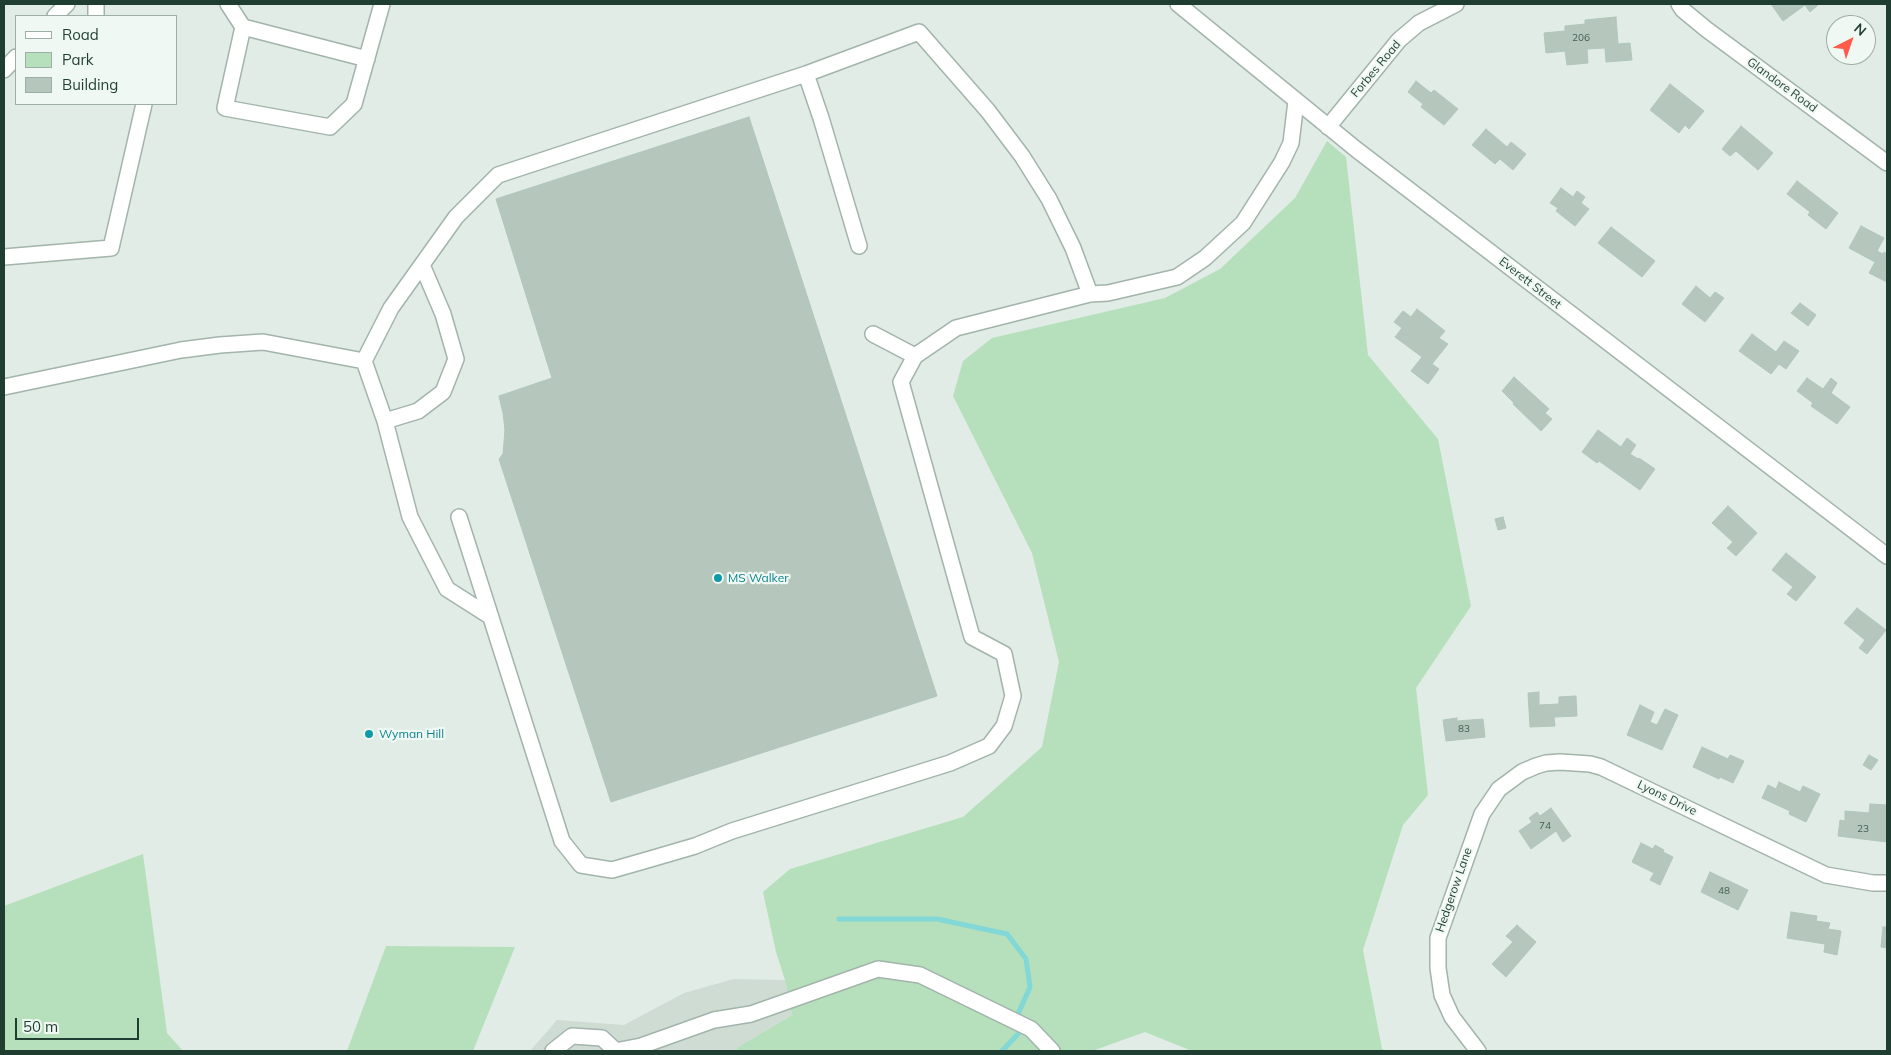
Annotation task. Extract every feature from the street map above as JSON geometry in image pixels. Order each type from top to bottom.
[{"type":"street","points":[[56,15],[67,4]]},
{"type":"street","points":[[228,4],[243,27],[367,59]]},
{"type":"street","points":[[243,27],[225,108],[330,127],[354,104],[382,4]]},
{"type":"street","name":"Everett Street","points":[[1178,4],[1328,127],[1887,556]]},
{"type":"street","name":"Forbes Road","points":[[1328,127],[1399,40],[1419,23],[1456,4]]},
{"type":"street","name":"Glandore Road","points":[[1679,4],[1683,10],[1706,29],[1887,163]]},
{"type":"street","points":[[491,617],[447,589],[410,517],[386,421],[364,361],[391,308],[456,217],[498,174],[806,74],[919,32],[988,111],[1022,156],[1049,199],[1069,240],[1090,294]]},
{"type":"street","points":[[4,70],[15,58]]},
{"type":"street","points":[[806,74],[859,246]]},
{"type":"street","points":[[460,517],[562,840],[581,864],[612,870],[647,860],[695,846],[732,831],[950,763],[989,746],[1004,726],[1013,696],[1004,654],[972,637],[901,382],[915,356],[956,328],[1090,294],[1108,293],[1177,277],[1205,258],[1243,223],[1282,162],[1291,143],[1296,101]]},
{"type":"street","points":[[4,257],[111,248],[144,105]]},
{"type":"street","points":[[386,421],[418,411],[443,392],[456,359],[443,314],[422,265]]},
{"type":"street","points":[[872,334],[915,356]]},
{"type":"street","points":[[4,387],[181,350],[220,345],[263,342],[364,361]]},
{"type":"street","name":"Lyons Drive","points":[[1472,839],[1482,814],[1491,800],[1509,781],[1522,772],[1546,763],[1573,762],[1590,764],[1613,772],[1826,875],[1873,884],[1887,883]]},
{"type":"street","name":"Hedgerow Lane","points":[[1472,839],[1438,938],[1438,968],[1442,995],[1452,1017],[1478,1051]]},
{"type":"street","points":[[553,1051],[572,1036],[602,1038],[616,1051],[641,1046],[714,1020],[751,1014],[878,969],[920,975],[1031,1029],[1052,1051]]},
{"type":"shaded area","points":[[734,979],[785,980],[792,1015],[738,1047],[737,1051],[530,1051],[557,1020],[624,1025],[684,993]]},
{"type":"green space","points":[[1327,141],[1346,157],[1368,355],[1438,439],[1471,606],[1416,688],[1428,795],[1403,825],[1363,950],[1382,1049],[1388,1051],[1192,1051],[1145,1032],[1092,1051],[737,1051],[738,1047],[792,1015],[763,892],[790,869],[963,817],[1042,747],[1059,662],[1032,553],[953,396],[963,361],[992,338],[1165,298],[1220,269],[1295,198]]},
{"type":"green space","points":[[143,854],[167,1033],[183,1051],[4,1051],[4,906]]},
{"type":"green space","points":[[386,946],[515,947],[473,1051],[347,1051]]},
{"type":"building","points":[[1771,4],[1818,5],[1810,12],[1805,5],[1783,21]]},
{"type":"building","points":[[1616,17],[1618,44],[1630,43],[1632,60],[1606,62],[1605,48],[1587,49],[1588,63],[1567,65],[1565,51],[1546,53],[1544,33],[1565,31],[1565,26],[1585,24],[1585,20]]},
{"type":"building","points":[[1416,81],[1431,93],[1434,90],[1458,109],[1444,125],[1421,107],[1423,104],[1408,92]]},
{"type":"building","points":[[1670,84],[1704,111],[1689,129],[1685,125],[1679,133],[1650,110]]},
{"type":"building","name":"MS Walker","points":[[749,117],[937,696],[611,802],[499,459],[503,454],[505,430],[499,396],[552,378],[496,199]]},
{"type":"building","points":[[1741,126],[1773,153],[1758,170],[1736,151],[1730,156],[1722,149]]},
{"type":"building","points":[[1486,129],[1507,147],[1511,142],[1526,154],[1513,170],[1500,159],[1495,164],[1472,145]]},
{"type":"building","points":[[1797,181],[1838,213],[1826,229],[1808,215],[1810,212],[1787,194]]},
{"type":"building","points":[[1561,188],[1573,197],[1577,191],[1585,197],[1581,203],[1589,209],[1575,226],[1556,211],[1558,208],[1550,203]]},
{"type":"building","points":[[1861,226],[1884,238],[1877,251],[1887,254],[1887,282],[1869,273],[1875,262],[1849,248]]},
{"type":"building","points":[[1611,227],[1655,261],[1642,277],[1598,243]]},
{"type":"building","points":[[1696,286],[1710,298],[1715,292],[1724,298],[1705,322],[1682,304]]},
{"type":"building","points":[[1800,303],[1816,315],[1808,326],[1791,313]]},
{"type":"building","points":[[1417,309],[1445,331],[1439,338],[1448,344],[1432,364],[1439,369],[1428,384],[1411,371],[1422,357],[1395,337],[1402,328],[1394,322],[1403,311],[1411,317]]},
{"type":"building","points":[[1752,334],[1776,352],[1784,341],[1799,351],[1786,369],[1779,364],[1771,374],[1739,351]]},
{"type":"building","points":[[1514,377],[1549,409],[1545,413],[1552,419],[1541,431],[1502,391]]},
{"type":"building","points":[[1807,378],[1823,389],[1831,378],[1837,383],[1831,393],[1850,407],[1837,424],[1811,406],[1813,403],[1797,391]]},
{"type":"building","points":[[1598,430],[1621,447],[1627,438],[1636,445],[1630,454],[1655,469],[1640,490],[1599,461],[1597,463],[1582,452]]},
{"type":"building","points":[[1728,506],[1757,533],[1736,556],[1727,548],[1733,542],[1712,523]]},
{"type":"building","points":[[1503,517],[1506,528],[1498,530],[1495,519]]},
{"type":"building","points":[[1786,553],[1816,577],[1796,601],[1787,594],[1793,587],[1772,570]]},
{"type":"building","points":[[1857,608],[1886,630],[1867,654],[1859,648],[1865,640],[1844,623]]},
{"type":"building","points":[[1539,692],[1539,705],[1559,704],[1559,697],[1576,696],[1577,716],[1554,717],[1555,726],[1530,727],[1528,693]]},
{"type":"building","points":[[1640,705],[1654,712],[1650,722],[1657,725],[1665,709],[1678,715],[1662,750],[1627,735]]},
{"type":"building","points":[[1457,718],[1457,721],[1483,719],[1485,737],[1446,741],[1443,720]]},
{"type":"building","points":[[1702,747],[1728,759],[1730,755],[1744,761],[1733,783],[1693,767]]},
{"type":"building","points":[[1869,755],[1878,760],[1871,770],[1863,765]]},
{"type":"building","points":[[1779,782],[1800,792],[1803,786],[1820,794],[1806,822],[1789,814],[1790,811],[1762,798],[1768,785],[1776,789]]},
{"type":"building","points":[[1870,804],[1887,805],[1887,842],[1838,836],[1840,820],[1845,821],[1845,811],[1869,813]]},
{"type":"building","points":[[1551,808],[1571,836],[1563,842],[1556,831],[1531,849],[1519,831],[1532,822],[1529,818],[1537,812],[1540,816]]},
{"type":"building","points":[[1641,843],[1653,849],[1655,845],[1673,857],[1660,885],[1650,880],[1654,873],[1632,862]]},
{"type":"building","points":[[1710,872],[1748,890],[1738,910],[1701,892]]},
{"type":"building","points":[[1791,912],[1817,916],[1816,921],[1830,923],[1828,929],[1841,931],[1837,955],[1824,952],[1825,944],[1787,938]]},
{"type":"building","points":[[1517,925],[1536,942],[1506,977],[1492,964],[1513,942],[1506,936]]},
{"type":"building","points":[[1883,927],[1887,927],[1887,948],[1881,947]]},
{"type":"waterway","points":[[839,919],[937,919],[1007,934],[1026,959],[1030,987],[1018,1014]]},
{"type":"waterway","points":[[1002,1051],[1018,1034]]},
{"type":"place","name":"MS Walker","points":[[718,578]]},
{"type":"place","name":"Wyman Hill","points":[[369,734]]}]
